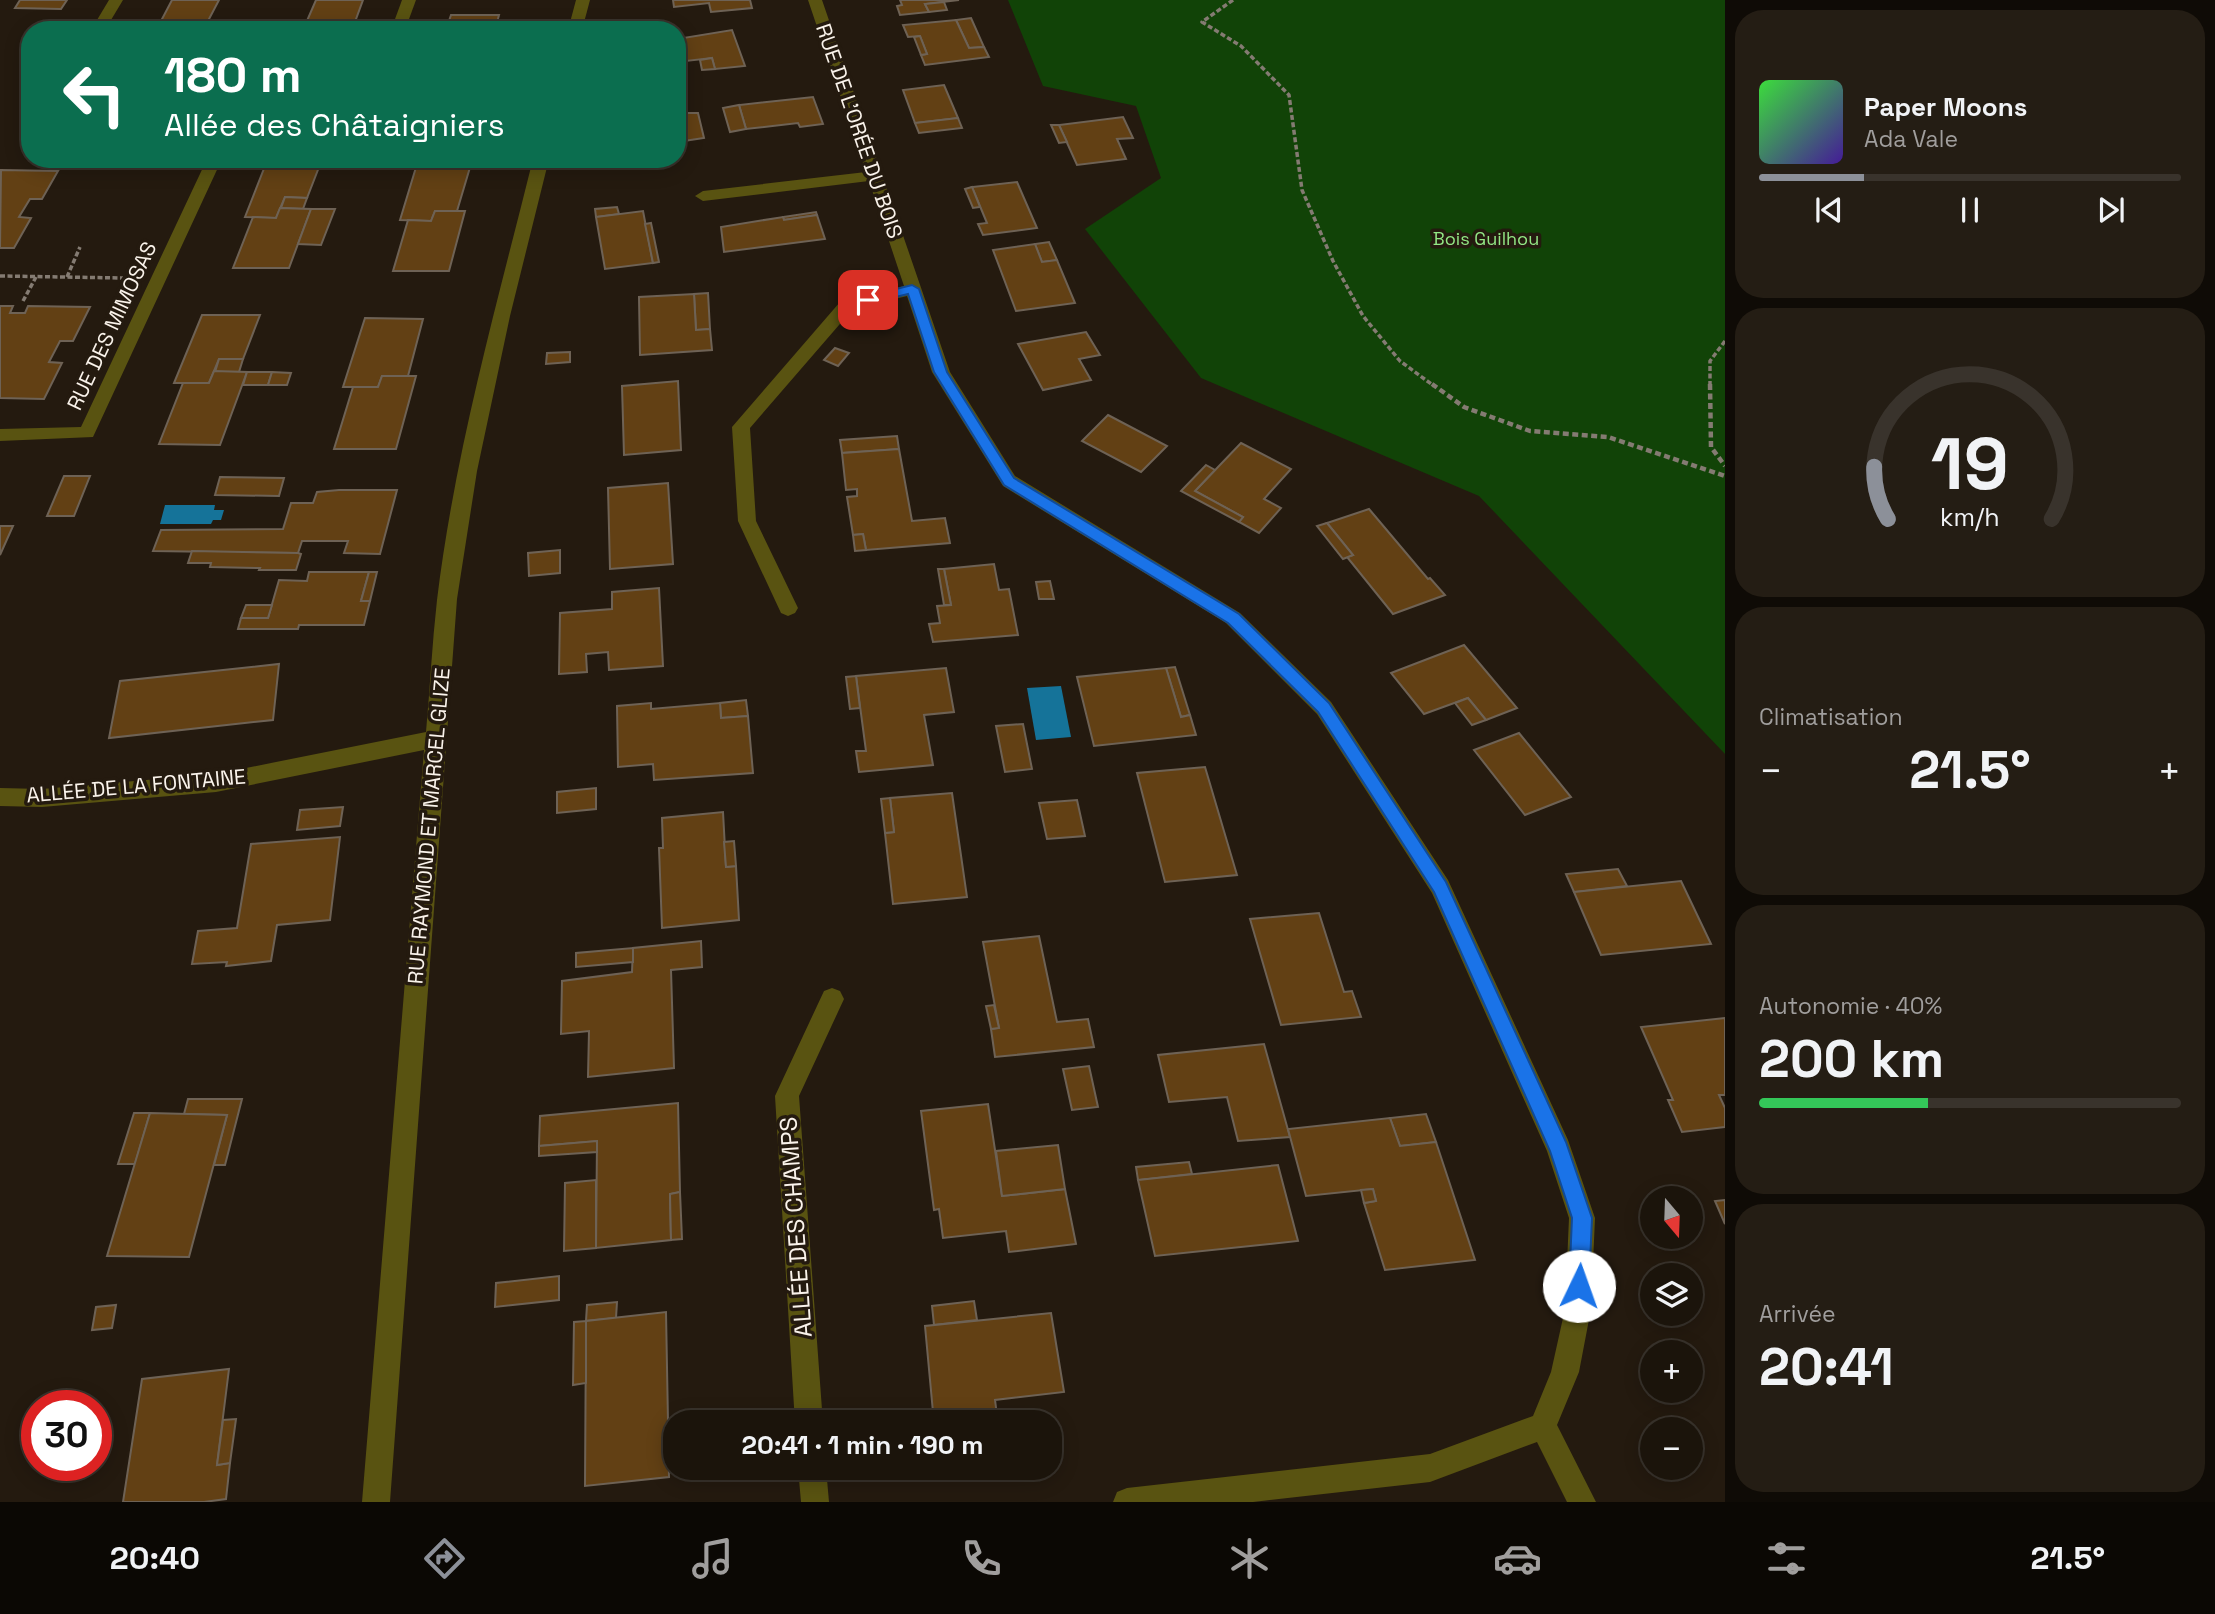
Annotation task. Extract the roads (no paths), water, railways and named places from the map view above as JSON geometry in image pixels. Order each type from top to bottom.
[{"type":"street","points":[[103,21],[116,0]]},
{"type":"street","points":[[401,21],[409,0]]},
{"type":"street","points":[[577,21],[583,0]]},
{"type":"street","name":"RUE DE L'ORÉE DU BOIS","points":[[815,0],[941,372],[1009,481],[1233,618],[1324,708],[1440,887],[1559,1149],[1582,1218],[1578,1309],[1565,1372],[1543,1426]]},
{"type":"street","name":"RUE DES MIMOSAS","points":[[0,435],[87,433],[211,168]]},
{"type":"street","name":"RUE RAYMOND ET MARCEL GLIZE","points":[[376,1502],[447,599],[468,471],[502,316],[539,168]]},
{"type":"street","points":[[703,196],[875,176]]},
{"type":"street","points":[[788,608],[747,521],[741,427],[846,306],[912,289]]},
{"type":"street","name":"ALLÉE DE LA FONTAINE","points":[[0,797],[42,798],[216,783],[436,739]]},
{"type":"street","name":"ALLÉE DES CHAMPS","points":[[808,1410],[787,1096],[832,999]]},
{"type":"street","points":[[1127,1502],[1430,1468],[1543,1426],[1582,1502]]},
{"type":"street","points":[[813,1480],[815,1502]]},
{"type":"water","points":[[165,505],[215,505],[214,510],[224,510],[221,520],[213,520],[211,524],[160,524]]},
{"type":"water","points":[[1061,686],[1071,737],[1036,740],[1027,688]]},
{"type":"park label","name":"Bois Guilhou","points":[[1486,239]]}]
